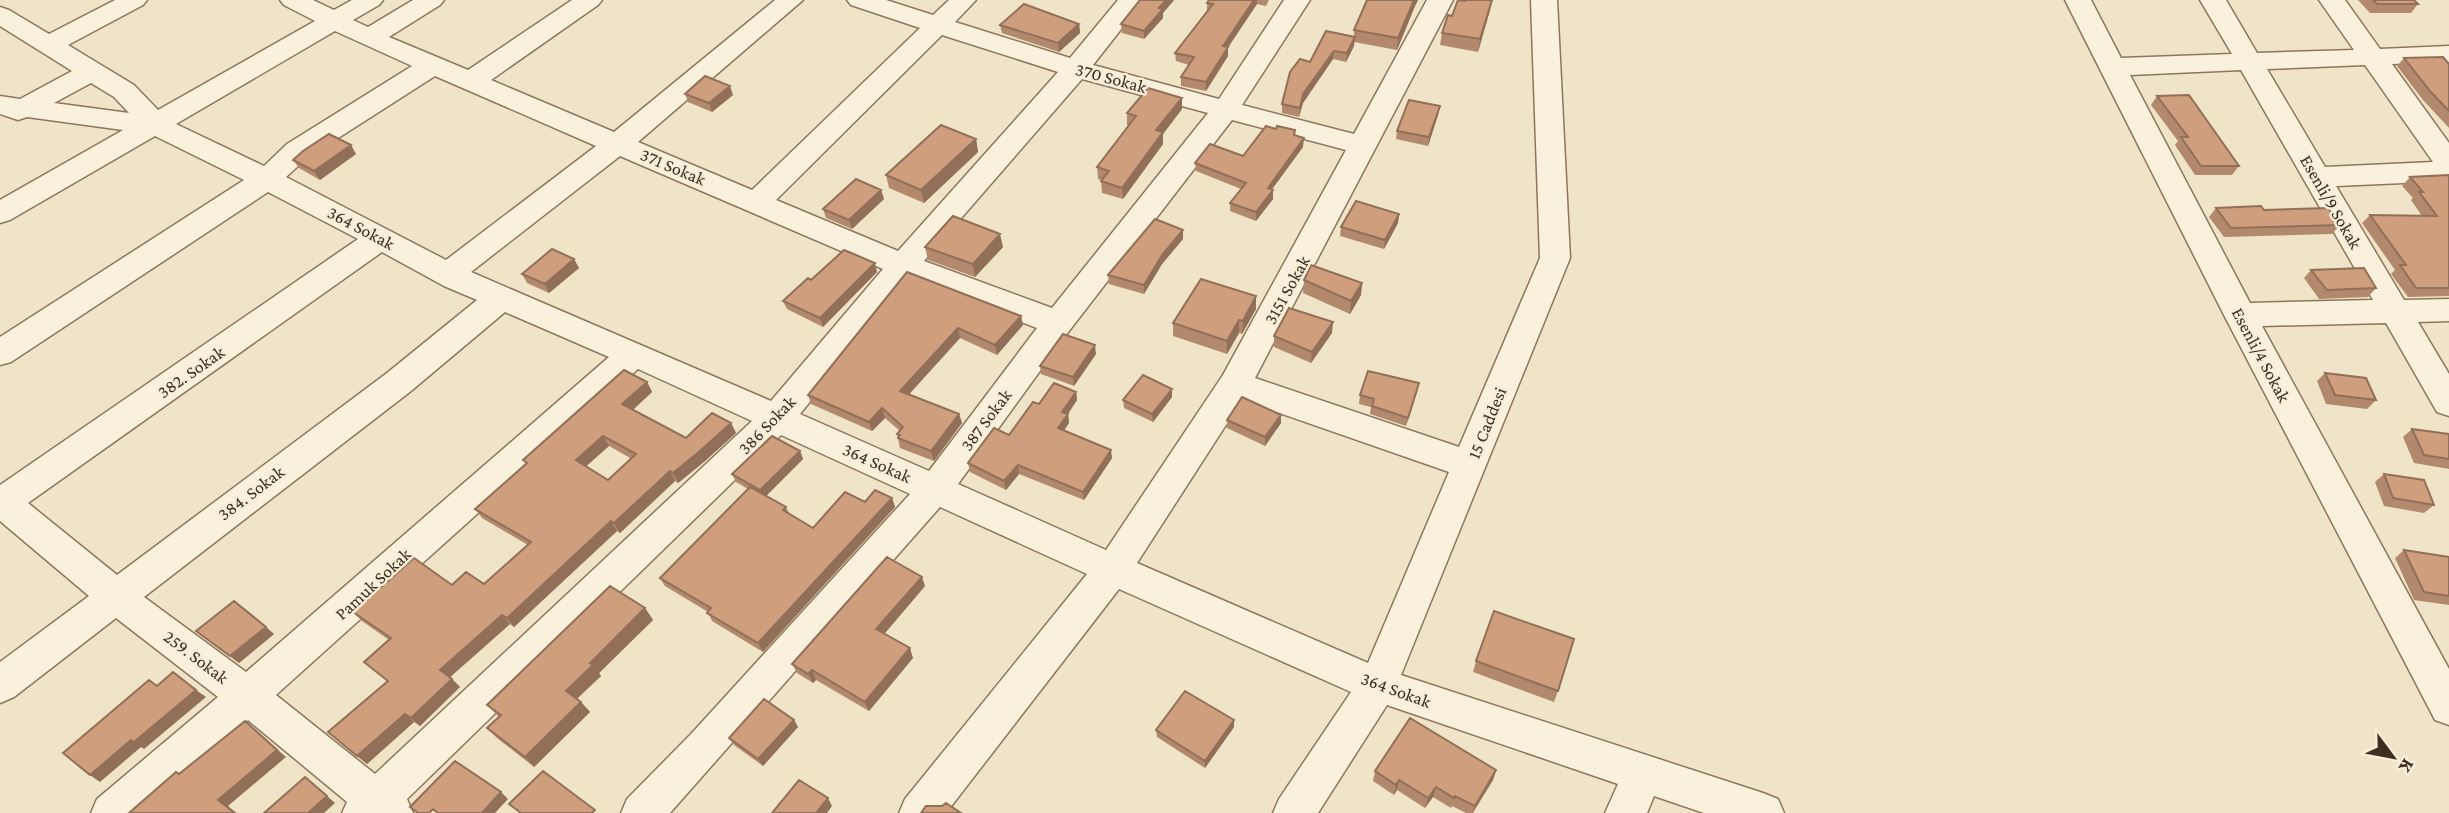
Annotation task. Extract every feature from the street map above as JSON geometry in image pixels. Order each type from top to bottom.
[{"type":"street","points":[[50,44],[134,0]]},
{"type":"street","name":"371 Sokak","points":[[293,0],[369,38],[756,203],[903,265],[1058,323]]},
{"type":"street","points":[[0,212],[370,0]]},
{"type":"street","points":[[369,38],[432,0]]},
{"type":"street","points":[[471,81],[589,0]]},
{"type":"street","points":[[448,274],[617,143],[790,0]]},
{"type":"street","name":"370 Sokak","points":[[860,0],[1076,69],[1364,146]]},
{"type":"street","points":[[756,203],[963,0]]},
{"type":"street","name":"386 Sokak","points":[[377,809],[776,418],[903,265],[1076,69],[1131,0]]},
{"type":"street","name":"387 Sokak","points":[[642,813],[705,747],[936,488],[1058,323],[1226,109],[1297,0]]},
{"type":"street","name":"3151 Sokak","points":[[920,813],[1114,568],[1235,384],[1440,0]]},
{"type":"street","name":"15 Caddesi","points":[[1294,813],[1378,685],[1555,258],[1544,0]]},
{"type":"street","name":"Esenli/4 Sokak","points":[[2078,0],[2240,315],[2449,707]]},
{"type":"street","name":"Esenli/9 Sokak","points":[[2213,0],[2449,403]]},
{"type":"street","points":[[2332,0],[2449,164]]},
{"type":"street","points":[[7,27],[50,44],[124,91],[156,125]]},
{"type":"street","points":[[2111,67],[2449,54]]},
{"type":"street","points":[[0,353],[267,179],[297,151],[433,65]]},
{"type":"street","points":[[8,112],[93,71]]},
{"type":"street","name":"364 Sokak","points":[[8,112],[156,125],[267,179],[448,274],[1378,685],[1763,813]]},
{"type":"street","points":[[2316,177],[2449,172]]},
{"type":"street","name":"382. Sokak","points":[[1,502],[381,238]]},
{"type":"street","name":"384. Sokak","points":[[0,685],[398,382],[501,298]]},
{"type":"street","points":[[2240,315],[2449,310]]},
{"type":"street","name":"Pamuk Sokak","points":[[113,813],[250,697],[434,528],[634,354]]},
{"type":"street","points":[[1235,384],[1469,465]]},
{"type":"street","name":"259. Sokak","points":[[1,502],[116,596],[250,697],[377,809]]},
{"type":"street","points":[[1626,813],[1643,774]]},
{"type":"building","points":[[1140,0],[1166,0],[1159,8],[1163,9],[1144,31],[1121,24]]},
{"type":"building","points":[[1209,0],[1254,0],[1223,46],[1228,47],[1206,82],[1181,77],[1194,57],[1175,53],[1213,4],[1207,3]]},
{"type":"building","points":[[1367,0],[1414,0],[1398,38],[1354,30]]},
{"type":"building","points":[[1458,0],[1492,0],[1480,39],[1442,33],[1448,15],[1452,16]]},
{"type":"building","points":[[2373,0],[2414,0],[2418,4],[2377,4]]},
{"type":"building","points":[[1024,4],[1079,24],[1058,43],[1000,25]]},
{"type":"building","points":[[1326,31],[1355,37],[1347,53],[1334,51],[1303,94],[1300,108],[1282,104],[1290,72],[1300,59],[1310,62]]},
{"type":"building","points":[[2443,57],[2449,64],[2449,111],[2404,58]]},
{"type":"building","points":[[705,76],[730,86],[709,103],[685,94]]},
{"type":"building","points":[[1148,88],[1182,98],[1156,130],[1163,132],[1122,188],[1101,181],[1109,171],[1097,167],[1136,116],[1127,113]]},
{"type":"building","points":[[2189,95],[2239,166],[2201,166],[2181,137],[2188,137],[2157,96]]},
{"type":"building","points":[[1409,100],[1440,106],[1429,137],[1397,131]]},
{"type":"building","points":[[941,125],[976,139],[921,190],[886,175]]},
{"type":"building","points":[[1266,126],[1295,130],[1294,135],[1304,138],[1268,188],[1273,190],[1256,212],[1230,203],[1246,183],[1195,163],[1210,144],[1243,156]]},
{"type":"building","points":[[329,134],[351,145],[314,171],[293,160],[303,151]]},
{"type":"building","points":[[2449,175],[2449,288],[2416,288],[2400,265],[2406,265],[2370,215],[2437,216],[2419,192],[2423,192],[2410,177]]},
{"type":"building","points":[[856,179],[881,190],[849,220],[823,209]]},
{"type":"building","points":[[1356,201],[1399,214],[1385,240],[1341,227]]},
{"type":"building","points":[[2261,206],[2264,210],[2328,208],[2340,225],[2231,228],[2216,208]]},
{"type":"building","points":[[953,216],[1000,234],[973,264],[925,247]]},
{"type":"building","points":[[1155,219],[1183,230],[1162,255],[1144,285],[1108,275]]},
{"type":"building","points":[[552,249],[574,259],[545,284],[522,274]]},
{"type":"building","points":[[844,250],[875,263],[820,318],[783,301],[808,278],[811,280]]},
{"type":"building","points":[[1311,265],[1362,283],[1351,301],[1304,280]]},
{"type":"building","points":[[2364,268],[2376,288],[2327,290],[2311,270]]},
{"type":"building","points":[[907,272],[1021,316],[995,345],[958,328],[900,391],[959,414],[931,451],[898,438],[900,435],[897,434],[903,427],[882,408],[869,422],[808,395]]},
{"type":"building","points":[[1201,279],[1256,296],[1243,321],[1239,320],[1227,341],[1173,323]]},
{"type":"building","points":[[1289,308],[1333,322],[1312,352],[1274,336]]},
{"type":"building","points":[[1063,334],[1095,345],[1073,377],[1040,366]]},
{"type":"building","points":[[624,370],[647,382],[622,404],[686,438],[712,413],[731,423],[673,473],[670,471],[614,523],[611,521],[507,618],[502,615],[440,670],[452,679],[411,718],[405,714],[357,756],[328,732],[388,681],[364,662],[391,638],[353,612],[414,558],[452,585],[466,572],[484,584],[531,542],[475,509],[527,463],[523,460]],"holes":[[[603,436],[636,454],[608,480],[576,460]]]},
{"type":"building","points":[[1368,371],[1419,383],[1408,418],[1372,406],[1374,399],[1360,395]]},
{"type":"building","points":[[2325,373],[2366,378],[2376,400],[2335,395]]},
{"type":"building","points":[[1143,375],[1172,389],[1152,414],[1123,400]]},
{"type":"building","points":[[1054,383],[1076,392],[1062,412],[1068,414],[1058,428],[1111,450],[1083,492],[1018,465],[1004,481],[968,463],[994,428],[1009,435],[1033,402],[1039,404]]},
{"type":"building","points":[[1242,397],[1281,415],[1265,437],[1227,420]]},
{"type":"building","points":[[2412,429],[2449,434],[2449,459],[2424,455]]},
{"type":"building","points":[[772,436],[800,451],[760,490],[732,474]]},
{"type":"building","points":[[2384,474],[2424,480],[2434,505],[2393,498]]},
{"type":"building","points":[[750,487],[786,507],[783,510],[813,528],[845,492],[865,502],[875,490],[892,498],[758,643],[707,613],[711,608],[660,578]]},
{"type":"building","points":[[2404,550],[2449,557],[2449,596],[2424,592]]},
{"type":"building","points":[[887,557],[922,577],[876,629],[910,648],[865,702],[812,670],[808,674],[792,664]]},
{"type":"building","points":[[610,586],[645,608],[566,691],[581,702],[525,757],[487,728],[501,715],[487,705]]},
{"type":"building","points":[[234,601],[266,627],[230,656],[196,631]]},
{"type":"building","points":[[1494,611],[1574,639],[1558,691],[1476,661]]},
{"type":"building","points":[[173,672],[196,690],[90,775],[63,753],[149,680],[157,686]]},
{"type":"building","points":[[1185,691],[1234,720],[1205,761],[1156,730]]},
{"type":"building","points":[[764,699],[794,720],[758,759],[729,738]]},
{"type":"building","points":[[1410,718],[1496,770],[1475,806],[1436,787],[1428,798],[1399,780],[1396,785],[1375,771]]},
{"type":"building","points":[[245,721],[277,750],[218,800],[235,813],[129,813],[176,772],[179,774]]},
{"type":"building","points":[[455,761],[501,792],[482,813],[438,813],[433,809],[429,813],[418,813],[410,807]]},
{"type":"building","points":[[543,771],[595,810],[592,813],[521,813],[509,804]]},
{"type":"building","points":[[305,777],[327,796],[308,813],[264,813]]},
{"type":"building","points":[[799,780],[828,798],[816,813],[772,813]]},
{"type":"building","points":[[946,803],[961,813],[921,813],[926,806],[942,806]]}]
